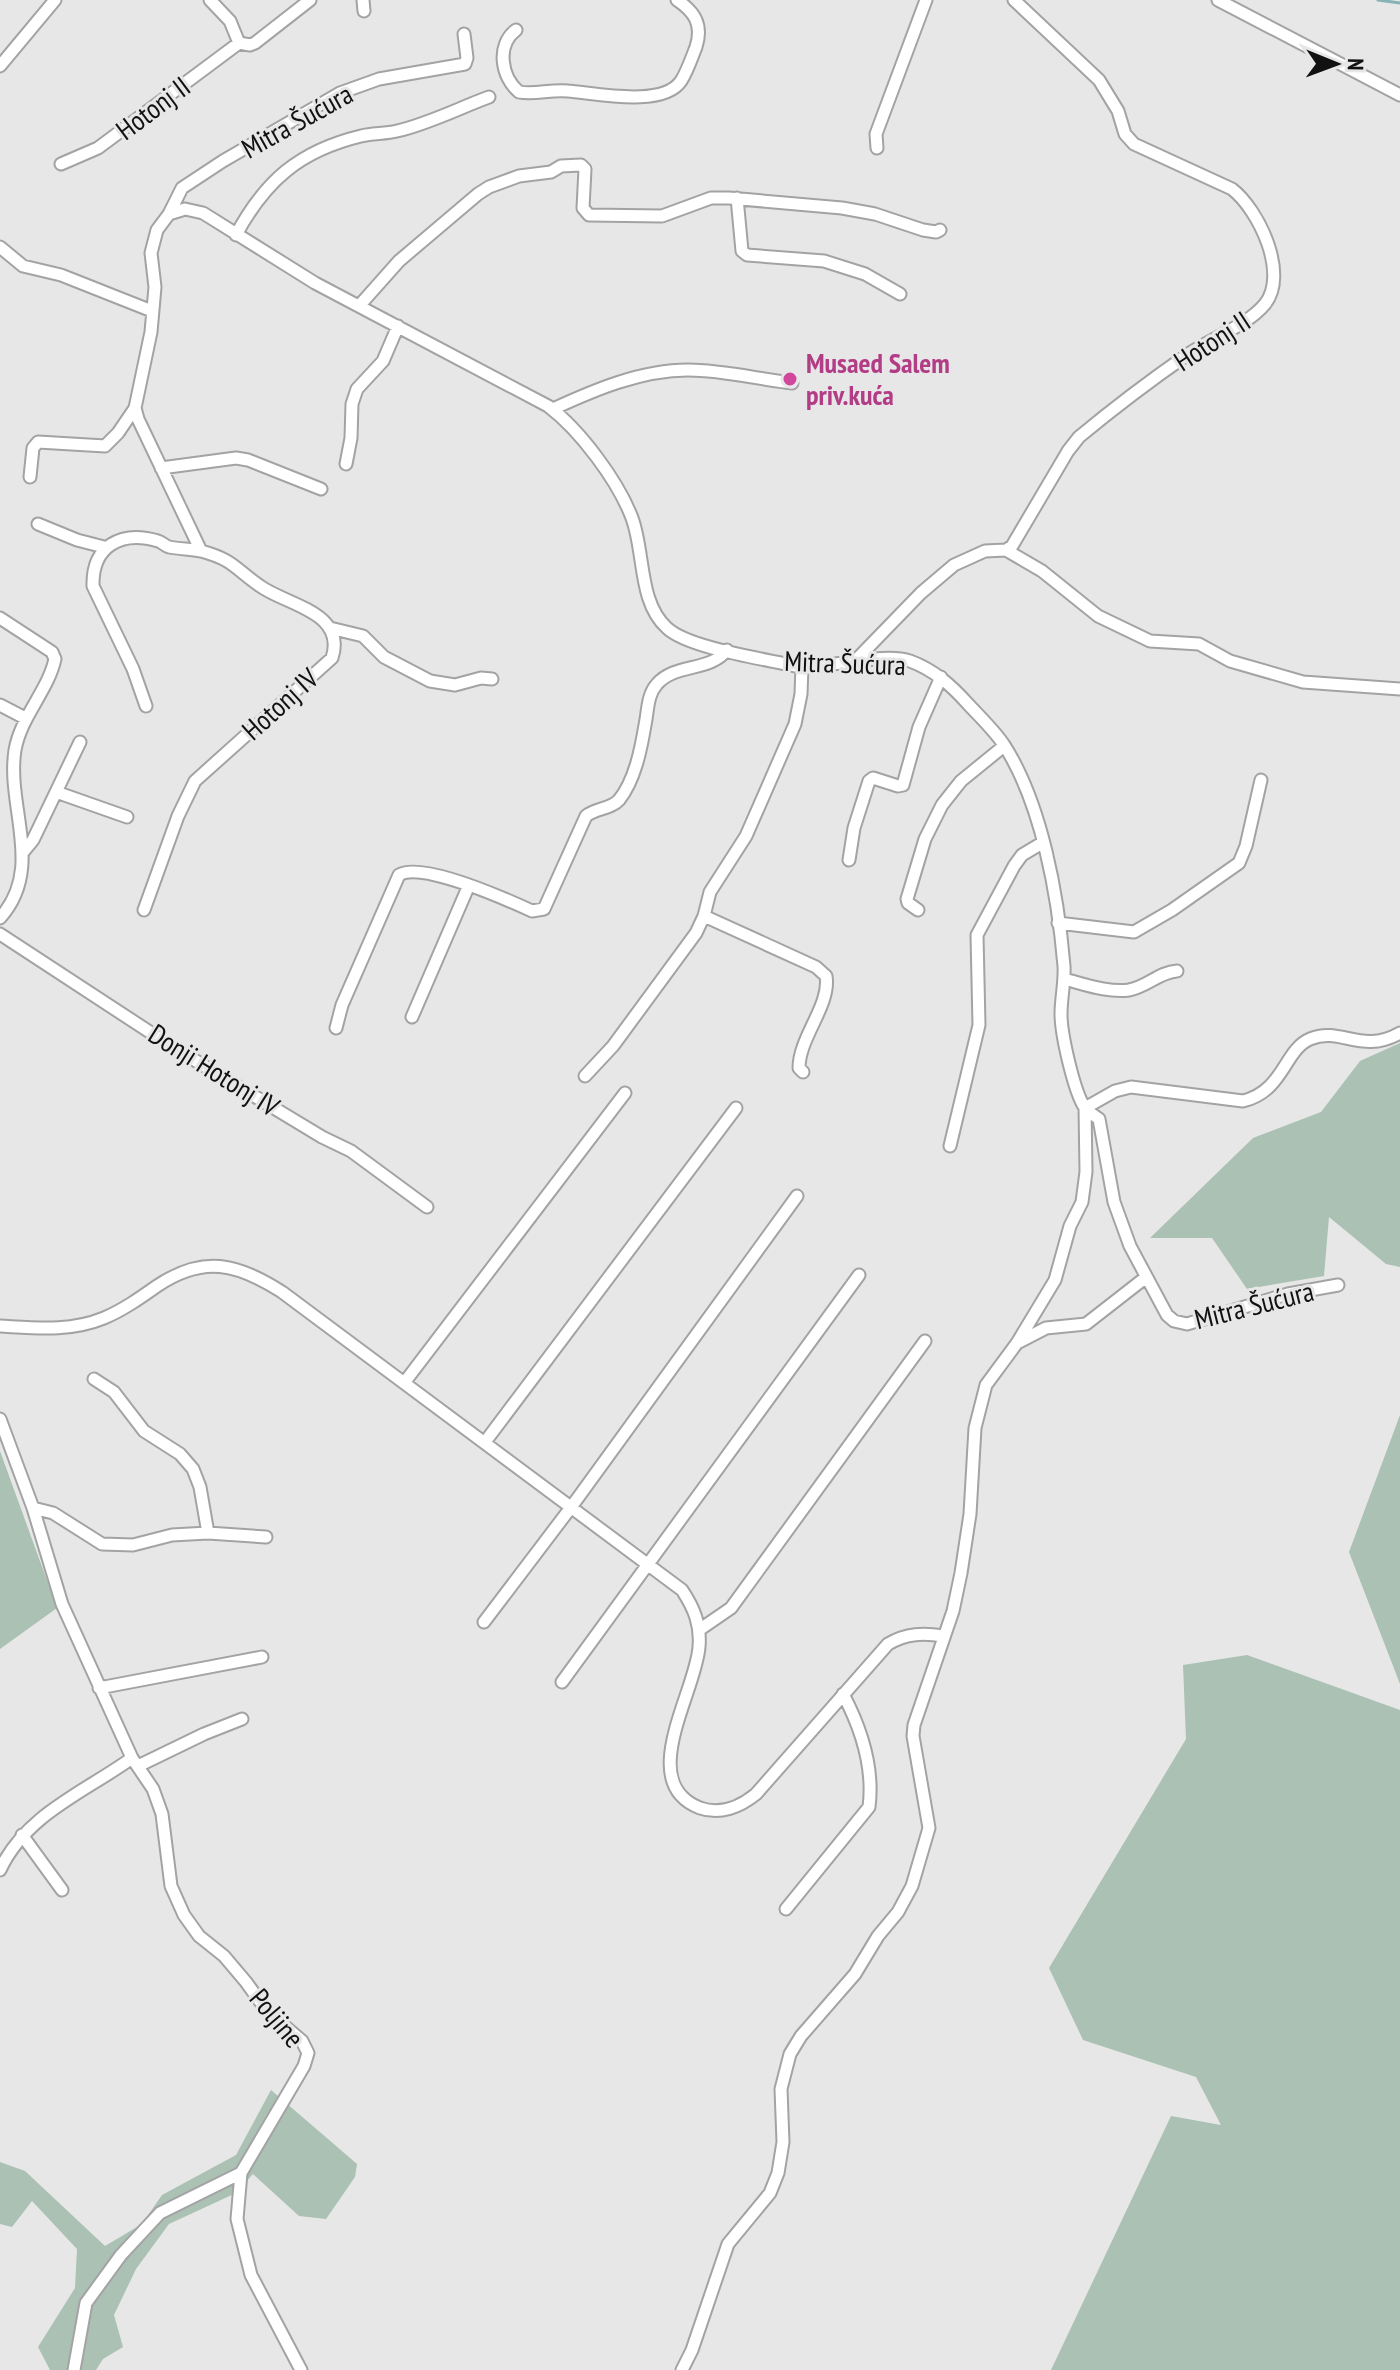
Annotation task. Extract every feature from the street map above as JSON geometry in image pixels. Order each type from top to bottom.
[{"type":"street","points":[[0,66],[55,0]]},
{"type":"street","points":[[210,0],[230,21],[239,43]]},
{"type":"street","name":"Hotonj II","points":[[61,164],[98,148],[239,43],[255,43],[310,0]]},
{"type":"street","points":[[516,30],[506,40],[503,63],[512,86],[519,92],[552,90],[643,97],[673,88],[681,81],[696,46],[699,35],[695,15],[677,0]]},
{"type":"street","points":[[877,148],[876,134],[926,0]]},
{"type":"street","name":"Hotonj II","points":[[1006,550],[1012,546],[1079,437],[1188,354],[1255,314],[1266,303],[1274,278],[1262,229],[1243,197],[1134,144],[1125,134],[1118,111],[1099,80],[1014,0]]},
{"type":"street","points":[[1218,0],[1400,95]]},
{"type":"street","name":"Mitra Šućura","points":[[152,311],[155,287],[151,253],[157,230],[182,188],[340,93],[379,79],[465,64],[464,34]]},
{"type":"street","name":"Mitra Šućura","points":[[236,235],[252,206],[271,183],[328,146],[397,131],[489,97]]},
{"type":"street","points":[[359,306],[430,232],[489,187],[519,176],[551,172],[561,166],[581,165],[585,178],[583,208],[589,215],[662,216],[711,198],[737,198],[842,208],[875,214],[923,230],[940,230]]},
{"type":"street","points":[[737,198],[740,242],[742,251],[747,255],[824,261],[865,274],[900,294]]},
{"type":"street","name":"Mitra Šućura","points":[[169,214],[185,209],[195,210],[315,283],[553,409],[577,432],[624,501],[635,530],[651,605],[668,630],[685,639],[802,667],[855,661],[907,660],[941,677],[992,730],[1004,746],[1028,793],[1058,923],[1064,979],[1061,1018],[1075,1086],[1085,1108],[1099,1119],[1114,1202],[1145,1278],[1167,1315],[1174,1321],[1187,1324],[1288,1294],[1338,1285]]},
{"type":"street","points":[[0,247],[23,266],[61,275],[152,311],[151,332],[135,408],[118,433],[105,446],[38,442],[33,448],[30,477]]},
{"type":"street","points":[[346,464],[352,404],[357,389],[383,361],[398,326]]},
{"type":"street","points":[[553,409],[589,392],[666,372],[701,370],[792,383]]},
{"type":"street","points":[[135,408],[201,551]]},
{"type":"street","points":[[161,468],[236,458],[321,489]]},
{"type":"street","points":[[38,524],[104,547]]},
{"type":"street","points":[[146,706],[133,669],[93,586],[93,577],[104,547],[116,540],[158,541],[232,562],[257,585],[306,607],[330,628],[363,636],[384,657],[430,681],[455,685],[481,678],[492,679]]},
{"type":"street","points":[[855,661],[921,593],[954,565],[985,551],[1006,550],[1042,571],[1098,616],[1150,641],[1199,644],[1230,661],[1303,682],[1400,689]]},
{"type":"street","points":[[0,618],[52,652],[55,659],[53,670],[25,718],[15,748],[14,772],[24,851],[16,890],[9,908],[0,918]]},
{"type":"street","name":"Hotonj IV","points":[[144,910],[178,816],[195,781],[332,658],[335,640],[330,628]]},
{"type":"street","points":[[336,1028],[342,1005],[399,875],[410,872],[469,885],[532,911],[544,909],[586,816],[616,804],[621,797],[636,763],[649,700],[658,682],[678,671],[714,662],[727,650]]},
{"type":"street","points":[[585,1076],[613,1046],[696,933],[710,892],[746,836],[795,724],[802,667]]},
{"type":"street","points":[[849,860],[854,828],[869,781],[873,778],[903,785],[919,727],[941,677]]},
{"type":"street","points":[[0,705],[25,718]]},
{"type":"street","points":[[24,851],[33,840],[80,742]]},
{"type":"street","points":[[918,910],[907,899],[931,826],[961,781],[1004,746]]},
{"type":"street","points":[[1058,923],[1134,932],[1172,910],[1239,863],[1246,846],[1261,780]]},
{"type":"street","points":[[56,792],[127,817]]},
{"type":"street","points":[[950,1146],[979,1025],[977,935],[1014,866],[1022,855],[1042,843]]},
{"type":"street","points":[[412,1017],[469,885]]},
{"type":"street","points":[[704,916],[816,967],[826,976],[826,991],[799,1061],[803,1072]]},
{"type":"street","name":"Donji Hotonj IV","points":[[0,934],[168,1044],[359,1156],[427,1207]]},
{"type":"street","points":[[1064,979],[1130,990],[1163,973],[1177,971]]},
{"type":"street","points":[[682,2370],[692,2350],[728,2244],[770,2193],[778,2173],[783,2142],[781,2089],[790,2054],[801,2036],[855,1974],[912,1886],[929,1828],[913,1736],[914,1725],[953,1611],[967,1540],[973,1449],[980,1407],[986,1385],[1017,1343],[1055,1280],[1070,1226],[1082,1202],[1086,1172],[1085,1108],[1115,1091],[1131,1087],[1243,1101],[1257,1098],[1269,1088],[1302,1044],[1310,1039],[1325,1036],[1368,1044],[1400,1033]]},
{"type":"street","points":[[404,1383],[625,1093]]},
{"type":"street","points":[[485,1442],[736,1108]]},
{"type":"street","points":[[484,1622],[797,1196]]},
{"type":"street","points":[[0,1326],[61,1329],[82,1325],[120,1310],[186,1270],[219,1265],[253,1274],[268,1283],[682,1590],[694,1608],[699,1630],[695,1672],[673,1735],[669,1759],[671,1778],[679,1794],[710,1812],[743,1805],[756,1794],[888,1644],[914,1634],[944,1636]]},
{"type":"street","points":[[562,1682],[859,1275]]},
{"type":"street","points":[[1017,1343],[1046,1328],[1086,1324],[1145,1278]]},
{"type":"street","points":[[699,1630],[731,1608],[925,1341]]},
{"type":"street","points":[[94,1379],[114,1392],[144,1431],[180,1454],[193,1469],[200,1487],[208,1533]]},
{"type":"street","points":[[0,1419],[33,1508],[62,1604],[135,1762]]},
{"type":"street","points":[[33,1508],[53,1513],[102,1544],[133,1545],[172,1535],[208,1533],[266,1537]]},
{"type":"street","points":[[99,1688],[262,1657]]},
{"type":"street","points":[[786,1909],[869,1807],[872,1790],[869,1767],[854,1713],[843,1694]]},
{"type":"street","points":[[0,1870],[4,1851],[56,1806],[135,1762],[242,1719]]},
{"type":"street","name":"Poljine","points":[[135,1762],[153,1789],[162,1814],[171,1886],[184,1915],[199,1936],[224,1956],[267,2011],[302,2041],[308,2053],[304,2066],[241,2173],[237,2219],[251,2275],[301,2370]]},
{"type":"street","points":[[22,1835],[62,1890]]},
{"type":"street","points":[[74,2370],[86,2303],[121,2255],[160,2213],[241,2173]]},
{"type":"green space","points":[[1400,1043],[1400,1267],[1386,1264],[1329,1217],[1324,1276],[1247,1289],[1212,1238],[1150,1238],[1253,1138],[1321,1112],[1360,1061]]},
{"type":"green space","points":[[1400,1415],[1400,1684],[1349,1552]]},
{"type":"green space","points":[[0,1451],[57,1608],[0,1649]]},
{"type":"green space","points":[[1247,1655],[1400,1710],[1400,2370],[1051,2370],[1171,2116],[1221,2125],[1196,2077],[1083,2040],[1049,1968],[1186,1739],[1183,1665]]},
{"type":"green space","points":[[271,2090],[357,2164],[355,2177],[326,2219],[299,2216],[253,2174],[236,2193],[169,2224],[136,2269],[114,2315],[123,2347],[103,2359],[96,2370],[50,2370],[38,2347],[75,2288],[77,2249],[32,2201],[12,2227],[0,2224],[0,2162],[25,2171],[105,2246],[142,2224],[162,2195],[236,2155]]},
{"type":"waterway","points":[[1378,0],[1400,3]]},
{"type":"place","name":"Musaed Salem priv.kuća","points":[[790,379]]}]
